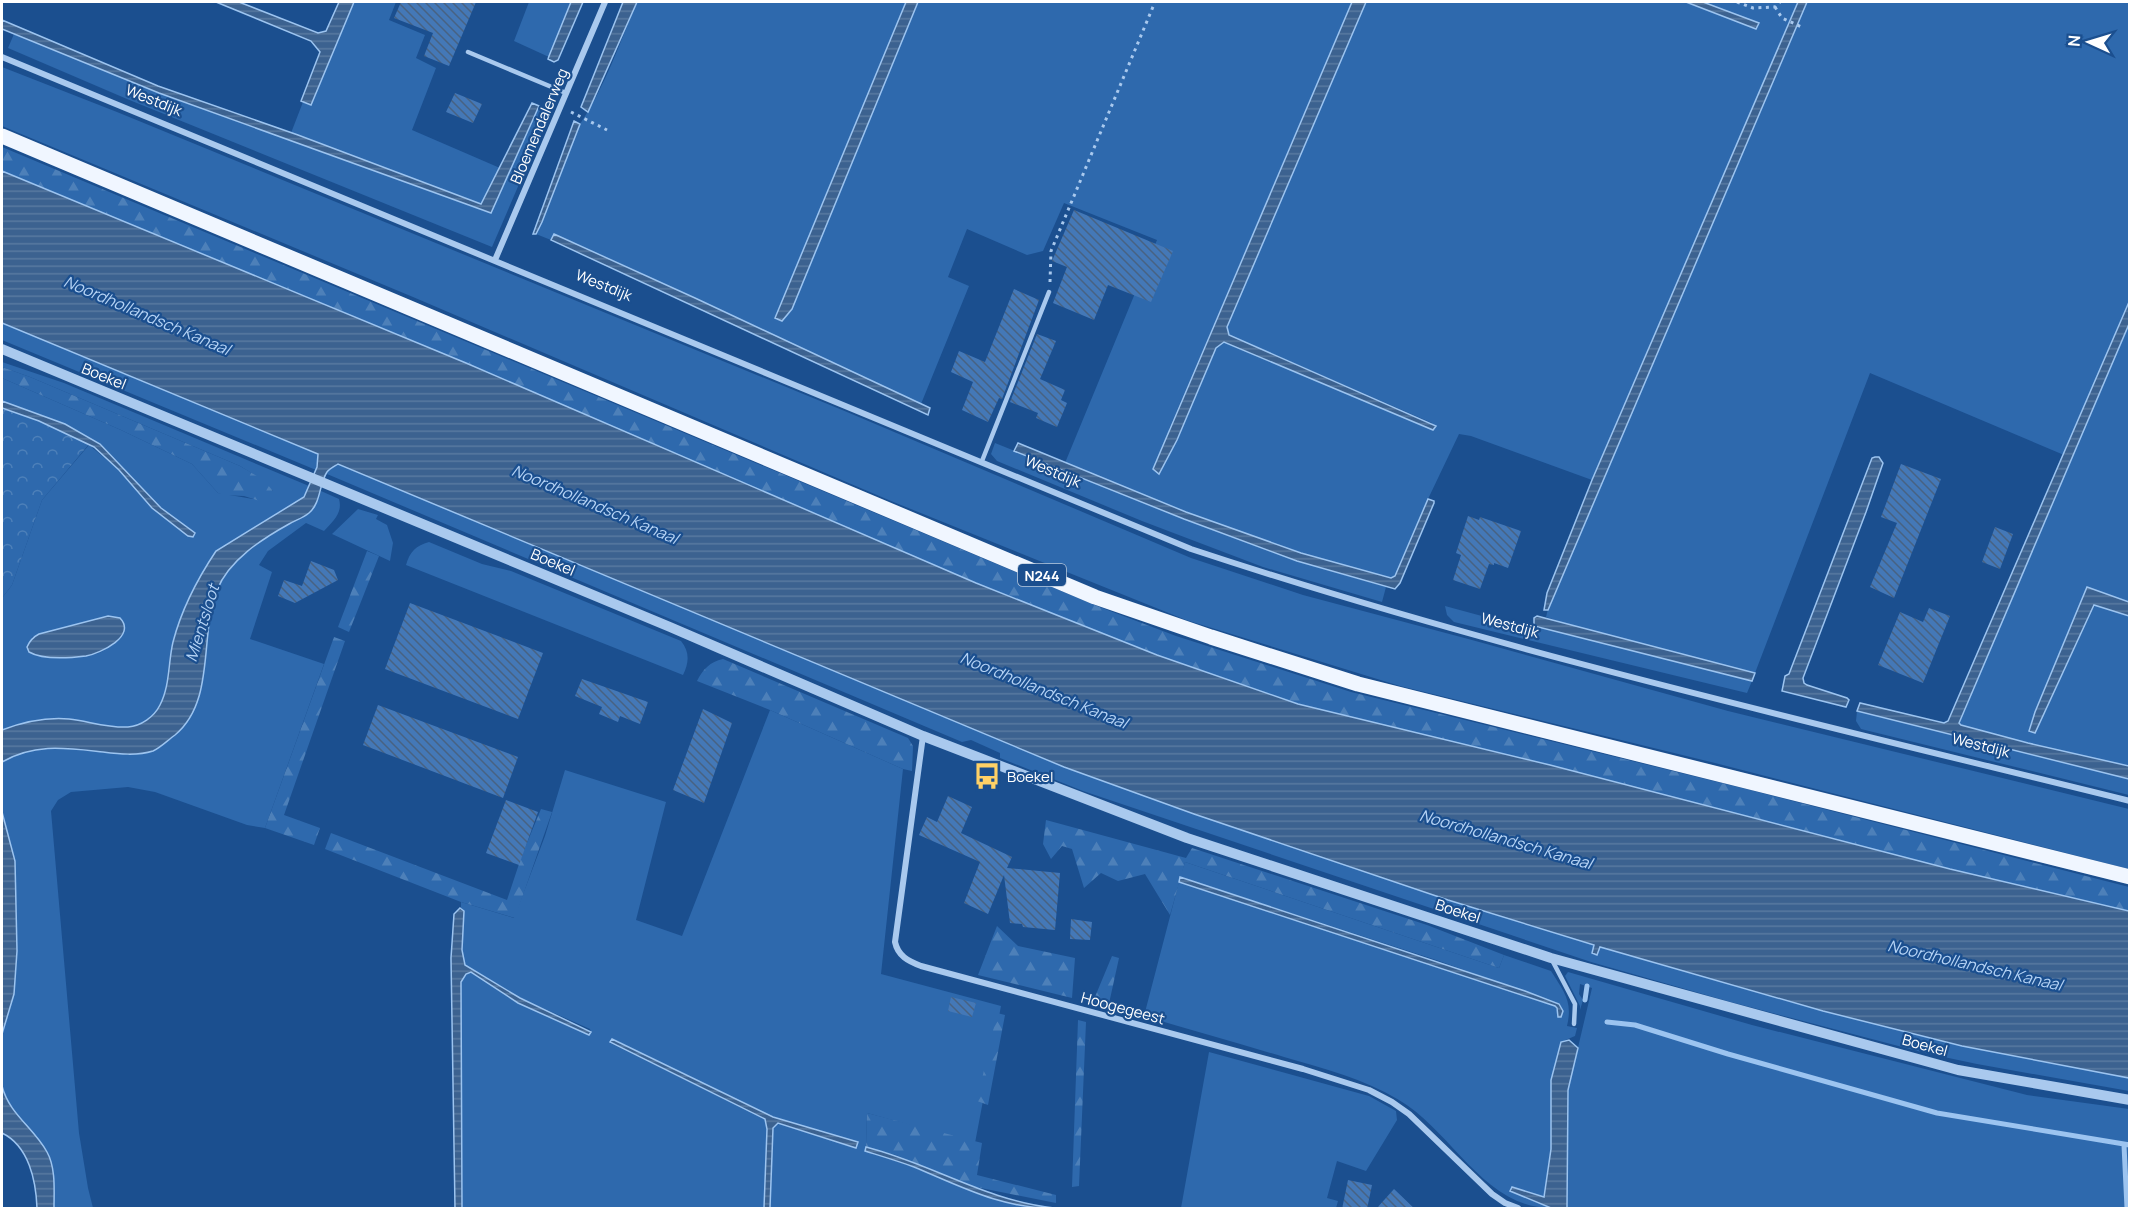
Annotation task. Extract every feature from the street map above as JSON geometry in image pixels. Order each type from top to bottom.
[{"type":"main road","name":"N244","points":[[2,136],[1095,597],[1358,684],[1755,781],[2130,877]]},
{"type":"street","name":"Bloemendalerweg","points":[[495,260],[605,2]]},
{"type":"street","name":"Westdijk","points":[[2,57],[1191,549],[1307,587],[1436,624],[1729,702],[2130,801]]},
{"type":"street","name":"Boekel","points":[[2,350],[680,631],[923,736],[1187,838],[1551,958],[1958,1070],[2130,1100]]},
{"type":"street","name":"Hoogegeest","points":[[923,736],[895,942],[901,955],[921,966],[1303,1069],[1369,1090],[1409,1114],[1492,1194],[1518,1209]]},
{"type":"lane","points":[[468,52],[566,93]]},
{"type":"lane","points":[[982,461],[1049,292]]},
{"type":"lane","points":[[1551,958],[1575,1004],[1574,1024]]},
{"type":"path","points":[[1049,292],[1051,251],[1155,2]]},
{"type":"path","points":[[1737,2],[1753,8],[1774,7],[1780,2]]},
{"type":"path","points":[[1774,7],[1782,18],[1804,28]]},
{"type":"path","points":[[560,107],[607,130]]},
{"type":"green space","points":[[354,2],[396,2],[389,20],[425,35],[416,58],[436,68],[412,130],[500,168],[481,204],[291,133],[303,102],[311,105]]},
{"type":"green space","points":[[529,2],[571,2],[549,57],[514,41]]},
{"type":"green space","points":[[637,2],[906,2],[775,318],[777,320],[792,309],[918,2],[1352,2],[1169,429],[1177,440],[1216,348],[1224,342],[1433,430],[1432,423],[1229,335],[1227,326],[1366,2],[1798,2],[1592,480],[1471,436],[1459,434],[1395,576],[1391,578],[1301,553],[1186,512],[1065,463],[1157,240],[1064,203],[1043,251],[1027,255],[967,229],[948,277],[969,286],[921,404],[554,234],[551,240],[536,234],[580,124],[605,80]]},
{"type":"green space","points":[[1807,2],[2129,2],[2129,302],[2064,455],[1870,373],[1755,673],[1589,631],[1546,617]]},
{"type":"green space","points":[[14,34],[159,93],[490,213],[539,106],[548,117],[492,247],[127,99],[8,48]]},
{"type":"green space","points":[[2,67],[117,112],[847,412],[1191,558],[1303,595],[1728,711],[2129,809],[2129,869],[1715,763],[1400,686],[1186,620],[891,501],[413,297],[2,126]]},
{"type":"green space","points":[[2,147],[1097,606],[1176,636],[1351,692],[1750,790],[2129,887],[2129,911],[1950,869],[1550,765],[1298,704],[1157,655],[976,583],[466,363],[2,171]]},
{"type":"green space","points":[[2,323],[318,453],[316,470],[2,340]]},
{"type":"green space","points":[[2129,324],[2129,602],[2087,587],[2035,733],[2095,605],[2129,616],[2129,766],[2028,743],[1959,723]]},
{"type":"green space","points":[[2,362],[64,383],[309,486],[304,497],[216,552],[181,619],[170,655],[165,693],[160,707],[142,723],[130,727],[111,727],[68,719],[27,722],[2,730],[2,598],[12,585],[42,500],[89,445],[119,470],[152,508],[188,536],[195,533],[161,508],[100,444],[65,424],[2,401],[2,378],[192,464],[218,493],[253,499],[273,491],[240,466],[2,367]],"holes":[[[120,618],[125,628],[108,647],[94,654],[54,657],[29,652],[32,637],[39,634]]]},
{"type":"green space","points":[[2,367],[240,466],[265,483],[275,496],[266,503],[244,496],[218,493],[192,464],[2,378]]},
{"type":"green space","points":[[2,403],[90,443],[42,500],[12,585],[2,598]]},
{"type":"green space","points":[[995,443],[1184,519],[1297,561],[1386,587],[1382,602],[1263,567],[1142,521],[997,461],[991,454]]},
{"type":"green space","points":[[338,463],[1064,767],[1194,814],[1448,900],[1594,945],[1592,953],[1599,947],[1823,1011],[1962,1046],[2129,1078],[2129,1091],[1925,1053],[1727,1001],[1591,962],[1083,791],[1000,758],[1000,753],[971,740],[962,742],[327,474]]},
{"type":"green space","points":[[321,491],[339,499],[340,508],[334,520],[324,531],[306,523],[268,551],[259,565],[272,572],[250,639],[324,664],[265,828],[247,825],[155,792],[128,787],[71,792],[58,800],[51,811],[79,1133],[93,1208],[54,1208],[54,1183],[48,1153],[16,1115],[8,1103],[2,1086],[2,1034],[14,994],[17,951],[15,861],[2,812],[2,762],[28,751],[54,748],[142,754],[155,750],[168,740],[183,725],[200,689],[212,607],[224,578],[239,560],[257,545],[309,513]]},
{"type":"green space","points":[[358,509],[378,515],[376,519],[387,525],[393,543],[390,561],[332,534]]},
{"type":"green space","points":[[429,542],[482,564],[511,571],[681,641],[688,658],[683,675],[406,565],[414,550]]},
{"type":"green space","points":[[367,551],[379,556],[349,632],[338,627]]},
{"type":"green space","points":[[1445,606],[1533,630],[1536,626],[1752,681],[1747,693],[1454,622],[1447,615]]},
{"type":"green space","points":[[334,637],[345,641],[284,815],[320,828],[314,845],[265,828]]},
{"type":"green space","points":[[723,659],[908,738],[913,746],[912,771],[697,681],[707,667]]},
{"type":"green space","points":[[770,710],[903,769],[881,974],[1001,1006],[975,1143],[867,1113],[866,1151],[913,1167],[981,1195],[1030,1208],[770,1208],[773,1128],[778,1123],[855,1148],[857,1143],[773,1117],[613,1039],[610,1043],[765,1119],[767,1129],[764,1208],[462,1208],[461,981],[466,974],[471,972],[518,1003],[591,1032],[590,1029],[520,998],[465,965],[462,950],[464,911],[461,908],[461,902],[514,918],[545,836],[565,770],[666,802],[636,920],[682,936]]},
{"type":"green space","points":[[1857,711],[2129,779],[2129,795],[1861,729],[1856,721]]},
{"type":"green space","points":[[541,809],[552,812],[515,918],[461,902],[325,849],[331,833],[507,900]]},
{"type":"green space","points":[[1046,820],[1186,858],[1192,848],[1427,925],[1504,955],[1499,968],[1185,862],[1170,915],[1145,874],[1118,881],[1101,873],[1084,888],[1072,849],[1062,846],[1051,859],[1043,844]]},
{"type":"green space","points":[[1185,862],[1499,968],[1504,955],[1551,971],[1568,1003],[1567,1026],[1577,1028],[1575,1036],[1561,1042],[1551,1080],[1551,1149],[1544,1197],[1513,1187],[1510,1191],[1551,1208],[1527,1205],[1506,1195],[1487,1182],[1418,1114],[1399,1100],[1372,1086],[1328,1070],[1144,1016],[1179,882],[1555,1006],[1560,1018],[1563,1011],[1559,1004],[1439,961],[1180,877]]},
{"type":"green space","points":[[997,926],[1018,946],[1075,958],[1072,998],[978,975]]},
{"type":"green space","points":[[1112,956],[1119,958],[1108,1008],[1092,1004]]},
{"type":"green space","points":[[1568,972],[1752,1025],[2027,1095],[2129,1109],[2129,1208],[1567,1208],[1568,1090],[1592,988],[1580,984],[1579,994],[1583,1000],[1580,1010],[1565,976]]},
{"type":"green space","points":[[997,1013],[1005,1015],[988,1105],[977,1101]]},
{"type":"green space","points":[[1078,1020],[1086,1022],[1079,1186],[1072,1187]]},
{"type":"green space","points":[[1209,1052],[1369,1096],[1396,1111],[1397,1120],[1366,1171],[1337,1161],[1327,1198],[1338,1201],[1336,1208],[1181,1208]]},
{"type":"green space","points":[[867,1113],[982,1143],[977,1175],[1056,1195],[1056,1203],[966,1185],[896,1155],[866,1147]]},
{"type":"water","points":[[216,2],[239,2],[318,33],[326,31],[339,2],[354,2],[311,105],[301,101],[320,52],[311,41]]},
{"type":"water","points":[[571,2],[583,2],[558,60],[554,62],[548,59]]},
{"type":"water","points":[[623,2],[637,2],[588,112],[581,107]]},
{"type":"water","points":[[906,2],[918,2],[792,309],[782,321],[775,318]]},
{"type":"water","points":[[1352,2],[1366,2],[1227,327],[1229,335],[1436,426],[1433,430],[1224,342],[1216,348],[1177,440],[1159,474],[1153,469]]},
{"type":"water","points":[[1686,2],[1703,2],[1759,23],[1756,29]]},
{"type":"water","points":[[1798,2],[1807,2],[1548,610],[1544,610],[1547,593],[1592,480]]},
{"type":"water","points":[[2,20],[158,86],[298,135],[481,204],[532,103],[539,106],[491,213],[159,93],[2,29]]},
{"type":"water","points":[[574,121],[580,124],[542,222],[536,234],[533,234]]},
{"type":"water","points":[[2,171],[466,363],[976,583],[1157,655],[1298,704],[1550,765],[1950,869],[2129,911],[2129,1078],[1962,1046],[1823,1011],[1600,947],[1597,955],[1592,953],[1594,945],[1448,900],[1194,814],[1064,767],[338,464],[327,472],[316,504],[309,513],[247,551],[222,579],[212,608],[202,686],[188,721],[175,735],[156,750],[141,754],[51,748],[26,752],[2,762],[2,730],[18,725],[43,719],[60,719],[128,727],[138,725],[151,717],[160,705],[166,690],[173,642],[181,618],[209,561],[216,551],[304,497],[317,467],[318,454],[2,323]]},
{"type":"water","points":[[554,234],[930,408],[928,415],[551,240]]},
{"type":"water","points":[[2129,302],[2129,324],[1959,723],[2028,743],[2129,766],[2129,779],[1857,711],[1860,703],[1944,723],[1948,721]]},
{"type":"water","points":[[2,401],[65,424],[100,444],[161,508],[195,533],[193,537],[188,536],[152,508],[119,470],[94,447],[39,421],[2,408]]},
{"type":"water","points":[[1018,443],[1186,512],[1301,553],[1391,578],[1395,576],[1428,499],[1434,503],[1400,583],[1395,589],[1297,561],[1184,519],[1014,451]]},
{"type":"water","points":[[1879,457],[1883,463],[1803,678],[1807,685],[1849,700],[1846,707],[1782,691],[1785,676],[1789,674],[1872,458]]},
{"type":"water","points":[[2087,587],[2129,602],[2129,616],[2094,605],[2035,733],[2029,731],[2035,712]]},
{"type":"water","points":[[108,616],[120,618],[124,631],[115,643],[100,651],[86,656],[65,658],[35,655],[29,652],[27,647],[29,642],[39,634]]},
{"type":"water","points":[[1537,616],[1755,673],[1752,681],[1534,626],[1534,618]]},
{"type":"water","points":[[2,812],[15,861],[17,951],[14,994],[2,1034]]},
{"type":"water","points":[[1180,877],[1525,991],[1559,1004],[1563,1011],[1561,1017],[1558,1017],[1555,1006],[1179,882]]},
{"type":"water","points":[[460,908],[464,911],[462,950],[465,965],[520,998],[591,1032],[589,1035],[518,1003],[471,972],[466,974],[461,982],[462,1208],[455,1208],[451,958],[454,914]]},
{"type":"water","points":[[612,1039],[773,1117],[858,1142],[856,1148],[778,1123],[773,1128],[770,1208],[764,1208],[767,1129],[765,1119],[610,1042]]},
{"type":"water","points":[[1569,1040],[1578,1048],[1568,1090],[1567,1208],[1551,1208],[1510,1191],[1512,1187],[1544,1197],[1551,1149],[1551,1080],[1561,1042]]},
{"type":"water","points":[[2,1086],[10,1105],[42,1143],[50,1158],[54,1180],[54,1208],[37,1208],[33,1176],[25,1155],[19,1146],[2,1133]]},
{"type":"water","points":[[866,1147],[913,1162],[1005,1198],[1054,1208],[1017,1205],[982,1195],[914,1167],[865,1151]]},
{"type":"building","points":[[401,2],[476,2],[449,66],[424,56],[433,33],[394,18]]},
{"type":"building","points":[[455,93],[482,104],[473,123],[446,112]]},
{"type":"building","points":[[1074,210],[1173,251],[1151,302],[1108,285],[1094,320],[1053,303],[1067,267],[1052,261]]},
{"type":"building","points":[[1014,289],[1039,300],[1002,399],[999,398],[988,422],[962,410],[973,382],[951,372],[959,351],[985,362]]},
{"type":"building","points":[[1037,334],[1056,341],[1040,379],[1065,390],[1061,400],[1067,403],[1057,427],[1036,418],[1038,413],[1010,402]]},
{"type":"building","points":[[1901,464],[1941,479],[1894,598],[1870,587],[1897,523],[1881,517]]},
{"type":"building","points":[[1468,516],[1479,520],[1480,517],[1521,531],[1508,568],[1494,563],[1494,565],[1489,564],[1480,589],[1453,580],[1461,555],[1456,553]]},
{"type":"building","points":[[1995,527],[2013,534],[2000,569],[1982,562]]},
{"type":"building","points":[[311,561],[334,570],[338,580],[295,603],[278,596],[284,580],[302,586]]},
{"type":"building","points":[[410,603],[543,653],[518,719],[385,669]]},
{"type":"building","points":[[1929,608],[1950,616],[1923,683],[1878,665],[1900,612],[1923,622]]},
{"type":"building","points":[[582,679],[648,702],[640,724],[620,716],[618,722],[599,714],[602,707],[575,696]]},
{"type":"building","points":[[378,705],[518,757],[503,798],[363,745]]},
{"type":"building","points":[[703,709],[732,723],[704,803],[673,790]]},
{"type":"building","points":[[948,796],[972,807],[961,833],[1012,857],[1007,868],[1060,873],[1055,930],[1023,927],[1022,924],[1010,923],[1004,875],[988,914],[964,903],[980,862],[919,835],[927,817],[937,822]]},
{"type":"building","points":[[506,800],[538,812],[519,865],[486,853]]},
{"type":"building","points":[[1071,919],[1092,922],[1090,940],[1070,939]]},
{"type":"building","points":[[951,997],[976,1003],[972,1017],[948,1011]]},
{"type":"building","points":[[1348,1180],[1372,1185],[1367,1209],[1342,1209]]},
{"type":"building","points":[[1394,1189],[1415,1209],[1376,1209]]},
{"type":"waterway","points":[[1585,1000],[1587,986]]},
{"type":"waterway","points":[[1607,1022],[1635,1025],[1728,1054],[1937,1113],[2130,1145]]},
{"type":"waterway","points":[[2124,1145],[2127,1208]]},
{"type":"place","name":"Boekel","points":[[987,776]]},
{"type":"water label","name":"Noordhollandsch Kanaal","points":[[147,315]]},
{"type":"water label","name":"Noordhollandsch Kanaal","points":[[595,504]]},
{"type":"water label","name":"Mientsloot","points":[[202,623]]},
{"type":"water label","name":"Noordhollandsch Kanaal","points":[[1044,690]]},
{"type":"water label","name":"Noordhollandsch Kanaal","points":[[1506,839]]},
{"type":"water label","name":"Noordhollandsch Kanaal","points":[[1975,965]]}]
